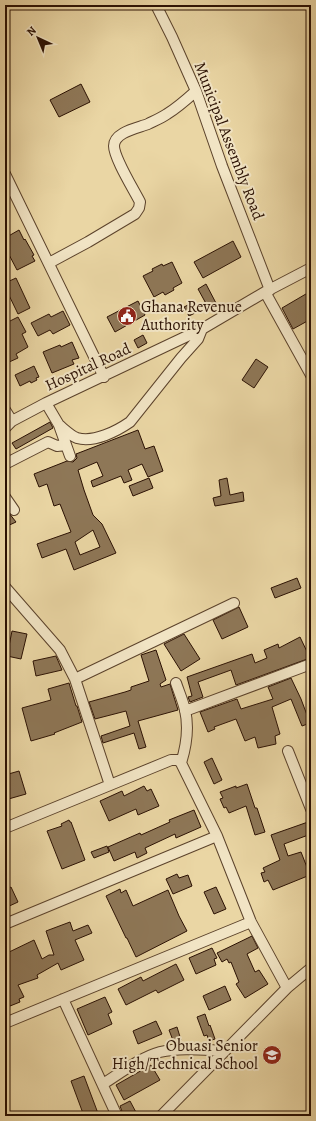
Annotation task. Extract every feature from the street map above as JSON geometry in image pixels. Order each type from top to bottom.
[{"type":"street","name":"Municipal Assembly Road","points":[[156,5],[196,91],[268,291],[311,375]]},
{"type":"street","points":[[48,263],[88,242],[135,214],[139,208],[140,202],[115,153],[115,142],[120,136],[129,130],[166,116],[196,91]]},
{"type":"street","points":[[5,174],[104,377]]},
{"type":"street","name":"Hospital Road","points":[[8,425],[46,403],[104,377],[202,329],[311,268]]},
{"type":"street","points":[[59,426],[76,438],[86,438],[100,437],[119,429],[130,422],[198,339],[202,329]]},
{"type":"street","points":[[46,403],[59,426],[70,456]]},
{"type":"street","points":[[5,410],[8,425]]},
{"type":"street","points":[[5,464],[48,442],[58,446],[66,445]]},
{"type":"street","points":[[5,497],[14,510]]},
{"type":"street","points":[[5,587],[60,650],[75,679],[110,785]]},
{"type":"street","points":[[75,679],[234,603]]},
{"type":"street","points":[[185,711],[311,664]]},
{"type":"street","points":[[176,683],[185,711],[186,749],[181,763]]},
{"type":"street","points":[[288,751],[311,809]]},
{"type":"street","points":[[5,828],[171,760],[178,760],[181,763],[217,836],[252,922],[287,988]]},
{"type":"street","points":[[5,924],[217,836]]},
{"type":"street","points":[[5,1023],[252,922]]},
{"type":"street","points":[[161,1116],[287,988],[311,968]]},
{"type":"street","points":[[63,999],[117,1116]]},
{"type":"street","points":[[103,1084],[146,1057],[159,1052],[174,1049],[225,1051]]},
{"type":"building","points":[[81,84],[90,102],[59,117],[50,100]]},
{"type":"building","points":[[19,230],[34,255],[32,256],[35,261],[17,270],[5,247],[5,238]]},
{"type":"building","points":[[233,241],[241,257],[203,278],[194,262]]},
{"type":"building","points":[[172,262],[182,283],[165,295],[163,292],[154,297],[143,276],[162,264],[163,266]]},
{"type":"building","points":[[16,278],[30,308],[18,314],[5,287],[5,283]]},
{"type":"building","points":[[206,284],[217,305],[209,309],[198,289]]},
{"type":"building","points":[[311,291],[311,319],[293,329],[282,308]]},
{"type":"building","points":[[138,301],[145,315],[115,332],[107,317]]},
{"type":"building","points":[[192,303],[197,312],[189,316],[184,307]]},
{"type":"building","points":[[63,311],[70,325],[53,334],[50,330],[38,336],[31,323],[49,314],[51,317]]},
{"type":"building","points":[[18,317],[26,332],[22,334],[28,347],[16,354],[18,358],[7,363],[5,358],[5,324]]},
{"type":"building","points":[[143,335],[147,343],[138,348],[134,340]]},
{"type":"building","points":[[72,342],[79,358],[72,360],[74,364],[52,373],[43,352]]},
{"type":"building","points":[[256,359],[268,367],[254,388],[242,380]]},
{"type":"building","points":[[34,366],[39,377],[36,378],[37,380],[31,383],[30,381],[20,386],[15,375]]},
{"type":"building","points":[[50,422],[53,428],[16,449],[12,443]]},
{"type":"building","points":[[138,430],[145,449],[154,446],[163,471],[148,477],[142,464],[128,470],[132,480],[124,483],[121,476],[93,487],[91,481],[103,476],[97,462],[78,470],[93,515],[102,524],[116,553],[74,570],[66,549],[42,558],[37,544],[71,532],[60,504],[54,506],[47,484],[39,487],[34,474],[67,461],[73,462],[77,458],[76,454]],"holes":[[[93,530],[100,547],[80,555],[75,542]]]},
{"type":"building","points":[[149,478],[153,488],[133,496],[129,486]]},
{"type":"building","points":[[227,478],[230,495],[243,492],[244,501],[215,506],[213,498],[221,496],[219,480]]},
{"type":"building","points":[[5,508],[16,522],[5,527]]},
{"type":"building","points":[[297,578],[301,588],[275,598],[271,588]]},
{"type":"building","points":[[239,607],[248,627],[222,639],[213,620]]},
{"type":"building","points":[[12,631],[27,634],[21,659],[7,656]]},
{"type":"building","points":[[184,634],[200,659],[181,671],[164,644]]},
{"type":"building","points":[[300,637],[310,658],[236,685],[231,670],[198,682],[203,697],[190,702],[188,697],[192,696],[187,677],[252,654],[255,663],[267,658],[264,650],[278,644],[279,648]]},
{"type":"building","points":[[156,650],[166,680],[160,684],[161,687],[170,684],[178,710],[138,721],[146,747],[139,749],[134,733],[103,743],[101,736],[130,726],[126,711],[95,719],[89,702],[131,690],[131,687],[149,681],[141,655]]},
{"type":"building","points":[[56,656],[62,670],[36,676],[33,661]]},
{"type":"building","points":[[291,678],[310,723],[302,726],[291,699],[272,707],[280,734],[275,736],[276,744],[258,748],[255,737],[245,741],[236,719],[214,727],[215,729],[208,732],[200,712],[237,699],[241,709],[273,699],[268,687]]},
{"type":"building","points":[[69,683],[82,722],[54,733],[55,734],[31,741],[22,708],[51,700],[48,689]]},
{"type":"building","points":[[212,758],[222,780],[214,784],[204,762]]},
{"type":"building","points":[[19,771],[26,794],[5,800],[5,775]]},
{"type":"building","points":[[247,784],[265,832],[255,835],[246,806],[229,813],[226,807],[224,808],[220,799],[223,798],[220,792],[236,786],[236,788]]},
{"type":"building","points":[[144,786],[147,791],[151,789],[159,806],[138,815],[136,809],[109,821],[100,801],[122,791],[124,796]]},
{"type":"building","points":[[194,810],[201,827],[176,838],[175,834],[145,848],[147,853],[137,858],[135,852],[114,861],[108,847],[140,833],[141,835],[170,822],[169,820]]},
{"type":"building","points":[[69,820],[85,860],[62,869],[47,831],[62,826],[61,824]]},
{"type":"building","points":[[308,822],[311,829],[311,834],[284,844],[288,856],[301,852],[310,875],[273,890],[268,880],[264,882],[261,873],[265,872],[263,868],[280,860],[271,835]]},
{"type":"building","points":[[107,846],[109,852],[94,858],[91,852]]},
{"type":"building","points":[[177,874],[179,878],[188,875],[192,886],[173,894],[166,879]]},
{"type":"building","points":[[11,887],[18,902],[5,908],[5,890]]},
{"type":"building","points":[[216,887],[226,909],[214,914],[204,892]]},
{"type":"building","points":[[120,889],[121,893],[126,890],[133,906],[168,890],[187,931],[136,957],[106,896]]},
{"type":"building","points":[[70,922],[73,931],[88,925],[92,933],[75,940],[84,960],[61,970],[58,963],[37,975],[38,978],[18,985],[24,997],[19,999],[20,1002],[5,1008],[5,954],[34,940],[42,959],[49,955],[54,955],[46,931]]},
{"type":"building","points":[[252,936],[258,948],[247,954],[255,972],[259,970],[268,984],[245,998],[236,984],[239,982],[231,962],[229,963],[227,959],[222,962],[217,953]]},
{"type":"building","points":[[212,948],[217,958],[214,959],[216,965],[196,974],[189,958]]},
{"type":"building","points":[[176,964],[184,980],[158,993],[156,990],[126,1005],[118,989],[141,977],[143,981]]},
{"type":"building","points":[[225,986],[231,1000],[209,1010],[203,996]]},
{"type":"building","points":[[105,997],[112,1012],[108,1014],[112,1024],[88,1035],[77,1009]]},
{"type":"building","points":[[205,1014],[215,1039],[209,1041],[207,1035],[204,1036],[197,1017]]},
{"type":"building","points":[[156,1021],[162,1034],[138,1044],[133,1031]]},
{"type":"building","points":[[177,1027],[181,1040],[174,1043],[169,1030]]},
{"type":"building","points":[[151,1065],[160,1080],[124,1100],[116,1085]]},
{"type":"building","points":[[84,1076],[99,1116],[84,1116],[71,1081]]},
{"type":"building","points":[[130,1101],[138,1116],[124,1116],[120,1106]]},
{"type":"place","name":"Ghana Revenue Authority","points":[[127,316]]},
{"type":"place","name":"Obuasi Senior High/Technical School","points":[[272,1055]]}]
